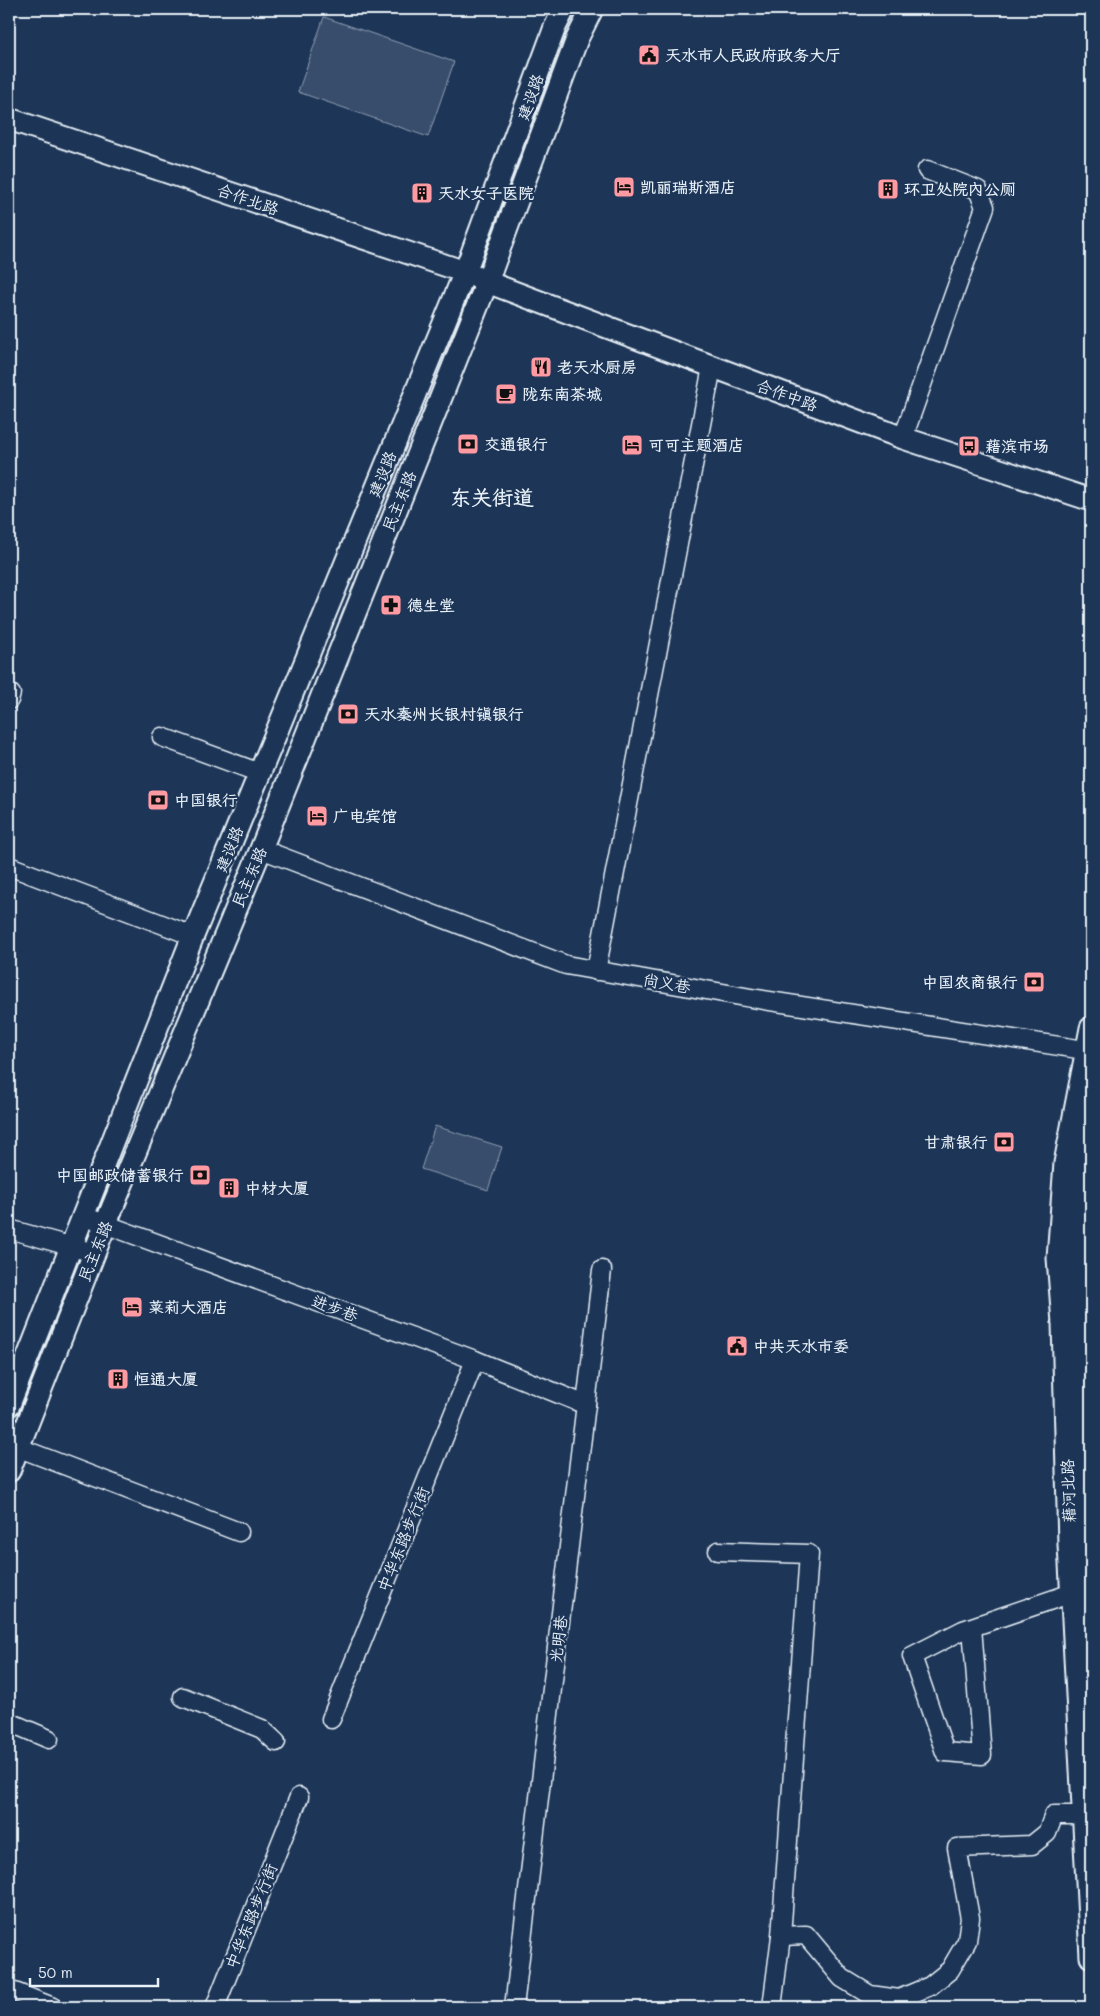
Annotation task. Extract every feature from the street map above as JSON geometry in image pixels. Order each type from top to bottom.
[{"type":"main road","name":"建设路","points":[[193,936],[465,272],[555,28],[564,9]]},
{"type":"main road","name":"建设路","points":[[486,282],[577,39],[592,9]]},
{"type":"main road","name":"合作北路","points":[[9,119],[465,272],[486,282]]},
{"type":"main road","name":"合作中路","points":[[486,282],[903,438],[1091,500]]},
{"type":"main road","name":"民主东路","points":[[9,1471],[13,1445],[260,849],[486,282]]},
{"type":"main road","name":"民主东路","points":[[9,1405],[193,936]]},
{"type":"main road","name":"藉河北路","points":[[1091,1028],[1089,1051],[1065,1163],[1058,1258],[1063,1322],[1072,1593],[1091,1957]]},
{"type":"main road","name":"藉河北路","points":[[1091,1119],[1083,1162],[1076,1246],[1080,1313],[1086,1544],[1091,1649]]},
{"type":"street","points":[[903,438],[985,207],[978,190],[927,170]]},
{"type":"street","points":[[596,970],[712,368]]},
{"type":"street","points":[[162,737],[260,773]]},
{"type":"street","name":"尚义巷","points":[[260,849],[566,965],[751,998],[1089,1051]]},
{"type":"street","points":[[9,866],[193,936]]},
{"type":"street","name":"进步巷","points":[[83,1216],[475,1360],[586,1405]]},
{"type":"street","points":[[9,1229],[94,1253]]},
{"type":"street","name":"光明巷","points":[[514,2007],[602,1270]]},
{"type":"street","name":"中华东路步行街","points":[[331,1719],[475,1360]]},
{"type":"street","points":[[13,1445],[238,1532]]},
{"type":"street","points":[[718,1552],[809,1554],[782,1936],[772,2007]]},
{"type":"street","points":[[972,1627],[982,1756],[945,1752],[912,1656],[972,1627],[1072,1593]]},
{"type":"street","points":[[183,1697],[262,1729],[276,1742]]},
{"type":"street","points":[[9,1722],[48,1739]]},
{"type":"street","name":"中华东路步行街","points":[[215,2007],[299,1797]]},
{"type":"street","points":[[782,1936],[806,1935],[842,1978],[870,1995],[899,1999],[930,1986],[941,1978],[950,1970],[967,1941],[970,1918],[957,1848],[1032,1845],[1048,1833],[1054,1815],[1084,1815]]},
{"type":"street","points":[[11,1997],[53,2007]]},
{"type":"shaded area","points":[[324,17],[454,62],[428,137],[298,92]]},
{"type":"shaded area","points":[[435,1126],[502,1147],[488,1190],[421,1169]]},
{"type":"place","name":"天水市人民政府政务大厅","points":[[649,55]]},
{"type":"place","name":"凯丽瑞斯酒店","points":[[624,187]]},
{"type":"place","name":"环卫处院内公厕","points":[[888,189]]},
{"type":"place","name":"天水女子医院","points":[[422,193]]},
{"type":"place","name":"老天水厨房","points":[[541,367]]},
{"type":"place","name":"陇东南茶城","points":[[506,394]]},
{"type":"place","name":"交通银行","points":[[468,444]]},
{"type":"place","name":"可可主题酒店","points":[[632,445]]},
{"type":"place","name":"藉滨市场","points":[[969,446]]},
{"type":"place","name":"德生堂","points":[[391,605]]},
{"type":"place","name":"天水秦州长银村镇银行","points":[[348,714]]},
{"type":"place","name":"中国银行","points":[[158,800]]},
{"type":"place","name":"广电宾馆","points":[[317,816]]},
{"type":"place","name":"中国农商银行","points":[[1034,982]]},
{"type":"place","name":"甘肃银行","points":[[1004,1142]]},
{"type":"place","name":"中国邮政储蓄银行","points":[[200,1175]]},
{"type":"place","name":"中材大厦","points":[[229,1188]]},
{"type":"place","name":"莱莉大酒店","points":[[132,1307]]},
{"type":"place","name":"中共天水市委","points":[[737,1346]]},
{"type":"place","name":"恒通大厦","points":[[118,1379]]},
{"type":"district","name":"东关街道","points":[[492,498]]}]
